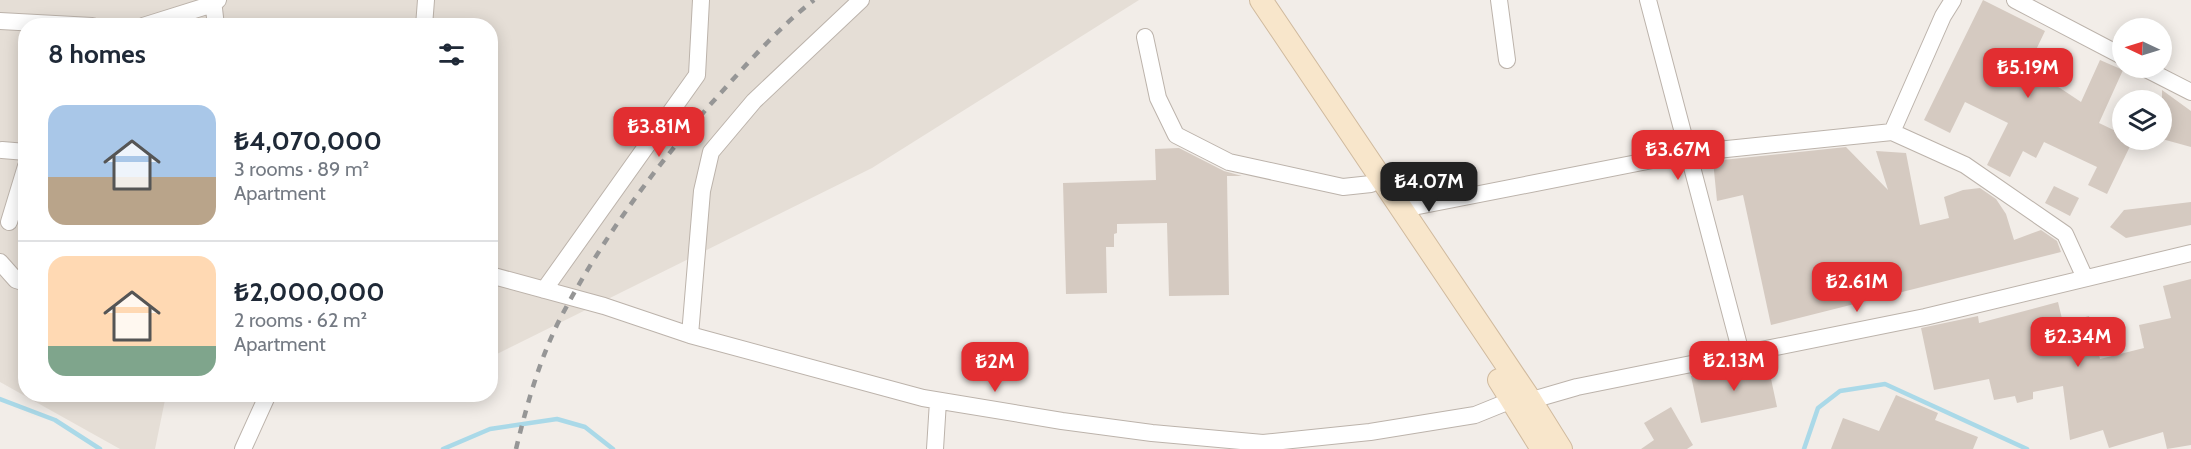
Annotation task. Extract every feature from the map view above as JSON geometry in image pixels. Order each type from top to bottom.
[{"type":"main road","points":[[1249,0],[1371,184],[1522,400],[1561,449]]},
{"type":"main road","points":[[1262,0],[1403,209],[1522,400],[1542,449]]},
{"type":"street","points":[[425,18],[426,0]]},
{"type":"street","points":[[544,290],[697,75],[701,0]]},
{"type":"street","points":[[690,335],[702,191],[711,152],[754,100],[861,0]]},
{"type":"street","points":[[1499,0],[1507,60]]},
{"type":"street","points":[[1648,0],[1741,353]]},
{"type":"street","points":[[1892,132],[1943,16],[1953,0]]},
{"type":"street","points":[[2015,0],[2112,51]]},
{"type":"street","points":[[166,18],[214,1],[216,18]]},
{"type":"street","points":[[0,21],[18,22]]},
{"type":"street","points":[[1145,37],[1158,98],[1176,135],[1229,162],[1343,187],[1371,184]]},
{"type":"street","points":[[2164,78],[2191,92]]},
{"type":"street","points":[[1403,209],[1688,153],[1892,132],[1965,165],[2065,234],[2085,278]]},
{"type":"street","points":[[2,150],[18,152]]},
{"type":"street","points":[[9,222],[18,192]]},
{"type":"street","points":[[498,277],[604,306],[690,335],[938,401],[1152,433],[1263,443],[1370,432],[1475,415],[1522,400],[1577,387],[1924,317],[2191,253]]},
{"type":"street","points":[[0,262],[18,281]]},
{"type":"street","points":[[935,449],[938,401]]},
{"type":"street","points":[[243,449],[264,402]]},
{"type":"shaded area","points":[[0,0],[1139,0],[872,168],[498,354],[498,18],[18,18],[18,392],[0,382]]},
{"type":"shaded area","points":[[36,402],[165,402],[155,449],[120,449]]},
{"type":"building","points":[[1983,0],[2045,31],[2026,71],[2060,88],[2081,102],[2100,60],[2112,65],[2112,78],[2119,78],[2099,123],[2112,129],[2112,150],[2128,150],[2107,194],[2088,185],[2097,167],[2044,142],[2036,158],[2023,151],[2010,177],[1987,165],[2008,123],[1965,102],[1950,133],[1924,120]]},
{"type":"building","points":[[2172,97],[2191,111],[2191,147],[2172,142]]},
{"type":"building","points":[[1846,147],[1888,190],[1876,151],[1906,153],[1920,225],[1949,218],[1944,197],[1963,190],[1980,188],[1996,199],[2006,214],[2014,240],[2041,230],[2057,241],[2061,252],[1771,325],[1743,195],[1717,201],[1713,161]]},
{"type":"building","points":[[1179,148],[1224,171],[1242,176],[1227,176],[1229,295],[1169,296],[1167,223],[1117,224],[1114,247],[1106,247],[1107,293],[1066,294],[1063,183],[1156,180],[1155,149]]},
{"type":"building","points":[[2054,186],[2079,198],[2070,216],[2045,203]]},
{"type":"building","points":[[2191,202],[2191,225],[2126,238],[2110,227],[2124,210]]},
{"type":"building","points":[[2191,279],[2191,445],[2167,449],[2163,432],[2109,448],[2103,430],[2070,440],[2063,386],[2033,392],[2033,399],[2017,403],[2015,396],[1994,400],[1989,379],[1934,390],[1921,328],[1978,316],[1979,323],[2058,302],[2063,323],[2089,316],[2100,359],[2144,348],[2139,325],[2171,318],[2163,286]]},
{"type":"building","points":[[1767,360],[1777,407],[1701,423],[1691,376]]},
{"type":"building","points":[[1896,395],[1938,413],[1935,420],[1978,437],[1973,449],[1831,449],[1843,418],[1879,431]]},
{"type":"building","points":[[1671,407],[1693,445],[1687,449],[1641,449],[1654,440],[1644,423]]},
{"type":"waterway","points":[[1804,449],[1818,408],[1840,391],[1885,384],[2027,449]]},
{"type":"waterway","points":[[0,399],[55,420],[100,449]]},
{"type":"waterway","points":[[443,449],[490,429],[557,419],[585,427],[613,449]]},
{"type":"railway","points":[[516,449],[547,347],[562,315],[597,254],[658,167],[703,113],[747,63],[814,0]]}]
